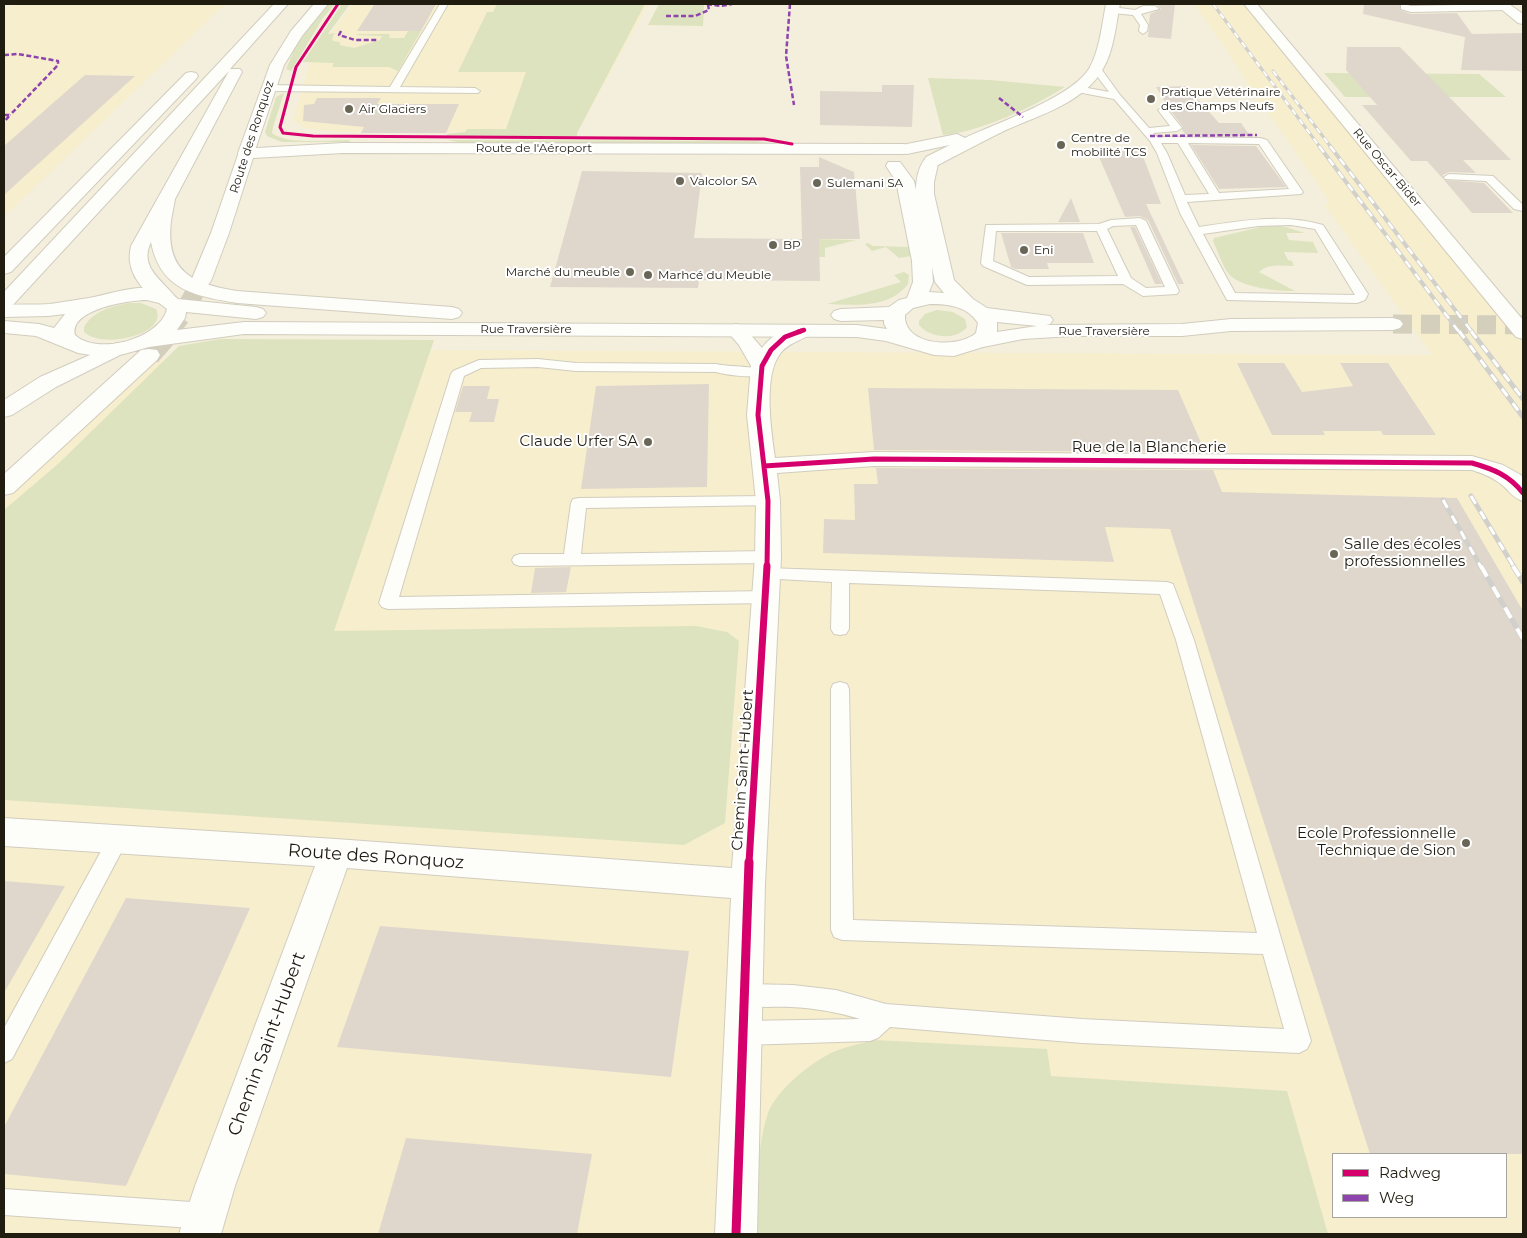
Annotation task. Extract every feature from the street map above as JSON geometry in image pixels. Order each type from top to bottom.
[{"type":"main road","name":"Route des Ronquoz","points":[[202,281],[220,233],[268,88],[284,51],[321,4]]},
{"type":"main road","name":"Rue Oscar-Bider","points":[[1250,4],[1523,333]]},
{"type":"main road","points":[[1504,6],[1523,20]]},
{"type":"main road","name":"Route de l'Aéroport","points":[[822,149],[854,153],[914,169],[931,163],[1077,89],[1096,68],[1112,7]]},
{"type":"main road","points":[[170,301],[150,283],[141,271],[138,254],[146,234],[223,92],[276,9]]},
{"type":"main road","points":[[4,304],[276,9]]},
{"type":"main road","points":[[7,264],[204,62]]},
{"type":"main road","name":"Route de l'Aéroport","points":[[246,152],[342,148],[906,149],[945,143],[1006,124]]},
{"type":"main road","points":[[907,340],[894,327],[893,320],[895,313],[904,305],[916,300],[923,282],[922,261],[905,181],[887,160],[888,154],[906,149],[926,152],[932,158],[925,182],[925,194],[943,276],[951,290],[986,318],[989,327],[985,336],[977,342]]},
{"type":"main road","points":[[166,199],[162,232],[166,268],[176,277],[202,291],[237,297],[452,313]]},
{"type":"main road","name":"Rue Traversière","points":[[66,340],[63,334],[69,320],[98,302],[135,294],[147,294],[170,301],[244,312],[820,315],[895,313]]},
{"type":"main road","name":"Rue Traversière","points":[[916,300],[943,298],[974,308],[1034,320],[1168,318],[1231,324],[1393,324]]},
{"type":"main road","name":"Rue Traversière","points":[[147,348],[175,320],[177,308],[170,301]]},
{"type":"main road","points":[[4,311],[58,309],[98,302]]},
{"type":"main road","name":"Rue Traversière","points":[[4,327],[40,330],[81,348],[104,351],[147,348],[192,333],[244,328],[857,331],[886,335],[907,340],[921,346],[938,349],[963,348],[977,342],[1043,331],[1182,330],[1231,324]]},
{"type":"main road","points":[[736,330],[747,342],[762,369]]},
{"type":"main road","points":[[762,369],[772,350],[785,337],[804,330]]},
{"type":"main road","points":[[4,488],[147,348]]},
{"type":"main road","points":[[4,410],[48,382],[117,349]]},
{"type":"main road","name":"Chemin Saint-Hubert","points":[[736,1234],[748,884],[768,576],[768,501],[758,415],[762,369]]},
{"type":"main road","name":"Rue de la Blancherie","points":[[764,466],[874,459],[1472,463],[1504,474],[1515,481],[1523,493]]},
{"type":"main road","name":"Route des Ronquoz","points":[[4,832],[336,853],[748,884]]},
{"type":"main road","name":"Chemin Saint-Hubert","points":[[203,1225],[336,853]]},
{"type":"lane","points":[[393,90],[444,4]]},
{"type":"lane","points":[[1404,7],[1411,9],[1504,6]]},
{"type":"lane","points":[[1112,7],[1136,13],[1144,25],[1142,31]]},
{"type":"lane","points":[[1136,13],[1143,9],[1155,9]]},
{"type":"lane","points":[[1096,68],[1117,97],[1154,140],[1162,153],[1181,199],[1197,231],[1231,297],[1356,299],[1361,297],[1362,294],[1319,227],[1264,221],[1197,231]]},
{"type":"lane","points":[[268,88],[475,91]]},
{"type":"lane","points":[[1077,89],[1117,97]]},
{"type":"lane","points":[[1146,130],[1177,128],[1163,110]]},
{"type":"lane","points":[[1154,140],[1260,140],[1297,192],[1181,199]]},
{"type":"lane","points":[[1181,140],[1216,197]]},
{"type":"lane","points":[[1449,177],[1489,178],[1518,208],[1523,208]]},
{"type":"lane","points":[[1101,228],[1126,280],[1143,292],[1173,291],[1140,221],[1111,223],[1101,228],[990,227],[987,263],[1027,281],[1126,280]]},
{"type":"lane","points":[[744,995],[793,996],[836,1001],[886,1015],[1082,1031],[1300,1041],[1185,640],[1167,588],[841,576],[768,576],[388,603],[458,374],[464,370],[479,364],[716,368],[728,371],[762,369]]},
{"type":"lane","points":[[572,559],[579,503],[768,501]]},
{"type":"lane","points":[[520,560],[572,559],[768,576]]},
{"type":"lane","points":[[840,629],[841,576]]},
{"type":"lane","points":[[840,689],[842,930],[1272,944]]},
{"type":"lane","points":[[4,1051],[118,839]]},
{"type":"lane","points":[[743,1033],[870,1030],[886,1015]]},
{"type":"lane","points":[[4,1202],[203,1225]]},
{"type":"shaded area","points":[[28,4],[225,4],[4,217],[4,7]]},
{"type":"shaded area","points":[[353,4],[648,4],[577,133],[338,132],[304,128],[293,120],[311,59]]},
{"type":"shaded area","points":[[1194,4],[1250,4],[1523,333],[1523,1234],[4,1234],[4,501],[156,360],[219,349],[1432,355],[1325,206],[1329,201],[1255,96],[1223,45]]},
{"type":"green space","points":[[329,4],[335,4],[323,18],[291,71],[286,69],[296,45]]},
{"type":"green space","points":[[342,4],[350,4],[328,34],[335,33],[332,38],[333,41],[340,42],[340,45],[354,48],[380,40],[382,36],[357,34],[390,34],[389,38],[404,38],[408,31],[421,31],[398,71],[389,67],[332,67],[334,63],[303,62]]},
{"type":"green space","points":[[497,4],[645,4],[577,136],[447,136],[447,134],[465,132],[467,129],[506,129],[526,72],[458,72],[487,12],[493,12]]},
{"type":"green space","points":[[659,4],[704,4],[703,26],[648,25]]},
{"type":"green space","points":[[1324,73],[1479,74],[1506,97],[1345,97]]},
{"type":"green space","points":[[928,78],[990,80],[1065,87],[1038,103],[989,124],[958,133],[943,135]]},
{"type":"green space","points":[[284,93],[272,133],[287,139],[349,140],[350,142],[282,142],[267,136],[265,132],[276,97]]},
{"type":"green space","points":[[448,140],[756,141],[775,144],[461,143]]},
{"type":"green space","points":[[1269,225],[1282,226],[1305,233],[1286,233],[1289,240],[1313,242],[1318,253],[1284,252],[1294,266],[1271,266],[1259,272],[1295,291],[1259,288],[1233,278],[1222,262],[1213,241],[1214,238]]},
{"type":"green space","points":[[815,239],[856,240],[825,248],[825,257],[813,257]]},
{"type":"green space","points":[[868,243],[873,246],[911,247],[911,256],[899,258],[886,247],[872,251],[865,244]]},
{"type":"green space","points":[[904,272],[909,275],[908,284],[891,298],[871,304],[827,304],[901,282],[894,275]]},
{"type":"green space","points":[[129,303],[141,303],[156,309],[157,318],[153,326],[132,337],[119,339],[105,340],[84,332],[84,327],[88,321],[98,313]]},
{"type":"green space","points":[[937,310],[953,312],[965,319],[967,327],[950,336],[930,333],[919,325],[919,321],[925,314]]},
{"type":"green space","points":[[220,339],[434,340],[334,631],[696,626],[727,632],[739,641],[725,823],[684,845],[4,800],[4,510],[58,464],[179,346]]},
{"type":"green space","points":[[874,1040],[1047,1049],[1051,1076],[1287,1091],[1328,1234],[757,1234],[756,1205],[759,1156],[764,1126],[772,1104],[795,1078],[822,1058],[841,1049]]},
{"type":"building","points":[[436,4],[421,31],[357,31],[374,5]]},
{"type":"building","points":[[1156,4],[1175,4],[1171,39],[1148,37],[1150,14],[1161,9]]},
{"type":"building","points":[[1364,4],[1400,4],[1400,10],[1411,14],[1457,13],[1472,34],[1523,33],[1523,71],[1461,70],[1465,37],[1363,14]]},
{"type":"building","points":[[1347,47],[1400,47],[1511,160],[1463,160],[1476,173],[1449,172],[1443,175],[1443,179],[1427,161],[1411,161],[1362,105],[1377,105],[1346,70]]},
{"type":"building","points":[[85,75],[135,76],[4,195],[4,146]]},
{"type":"building","points":[[882,85],[914,85],[912,127],[820,125],[820,91],[882,92]]},
{"type":"building","points":[[1186,86],[1219,123],[1241,123],[1250,136],[1186,135],[1182,130],[1183,127],[1156,87]]},
{"type":"building","points":[[317,98],[381,98],[377,104],[459,104],[446,133],[361,133],[364,127],[303,121],[304,105],[314,104]]},
{"type":"building","points":[[1191,145],[1256,146],[1286,187],[1219,189]]},
{"type":"building","points":[[1096,150],[1138,151],[1143,156],[1161,204],[1146,204],[1184,284],[1178,284],[1148,220],[1140,216],[1125,217]]},
{"type":"building","points":[[819,157],[854,172],[860,239],[819,239],[820,281],[699,280],[698,288],[550,287],[582,171],[702,173],[694,238],[802,239],[800,167],[819,167]]},
{"type":"building","points":[[1444,180],[1484,183],[1513,213],[1472,213]]},
{"type":"building","points":[[1071,198],[1080,222],[1058,222]]},
{"type":"building","points":[[1130,227],[1135,227],[1162,284],[1155,284]]},
{"type":"building","points":[[1001,233],[1083,233],[1094,263],[1047,263],[1049,269],[1015,269],[1011,267]]},
{"type":"building","points":[[1237,363],[1284,363],[1302,392],[1353,386],[1340,363],[1388,363],[1436,435],[1383,435],[1381,431],[1323,431],[1325,435],[1272,435]]},
{"type":"building","name":"Claude Urfer SA","points":[[709,384],[707,487],[581,489],[596,386]]},
{"type":"building","points":[[463,386],[490,386],[487,399],[499,399],[494,422],[469,422],[472,412],[455,412]]},
{"type":"building","points":[[868,388],[1178,390],[1205,452],[874,450]]},
{"type":"building","points":[[876,468],[1213,470],[1222,492],[1457,498],[1523,611],[1523,1154],[1370,1153],[1170,529],[1105,527],[1114,562],[823,553],[824,519],[855,520],[854,484],[878,484]]},
{"type":"building","points":[[571,567],[566,592],[531,593],[535,568]]},
{"type":"building","points":[[4,881],[65,886],[4,993]]},
{"type":"building","points":[[126,898],[250,908],[126,1186],[4,1174],[4,1127]]},
{"type":"building","points":[[380,926],[689,951],[671,1077],[337,1047]]},
{"type":"building","points":[[406,1138],[592,1154],[577,1234],[378,1234]]},
{"type":"tunnel","points":[[169,332],[184,312],[201,281]]},
{"type":"tunnel","points":[[1393,324],[1523,325]]},
{"type":"tunnel","points":[[149,355],[170,331]]},
{"type":"railway","points":[[1213,4],[1320,147]]},
{"type":"railway","points":[[1273,71],[1331,147]]},
{"type":"railway","points":[[1319,146],[1459,332]]},
{"type":"railway","points":[[1330,146],[1472,332]]},
{"type":"railway","points":[[1459,331],[1523,417]]},
{"type":"railway","points":[[1471,331],[1523,399]]},
{"type":"railway","points":[[1471,496],[1514,567]]},
{"type":"railway","points":[[1443,500],[1481,567]]},
{"type":"railway","points":[[1481,566],[1523,639]]},
{"type":"railway","points":[[1513,566],[1523,582]]},
{"type":"marked path","points":[[707,4],[721,6],[732,4]]},
{"type":"marked path","points":[[790,4],[786,56],[794,105]]},
{"type":"marked path","points":[[666,16],[689,17],[700,15],[709,10],[708,5]]},
{"type":"marked path","points":[[341,31],[339,35],[355,40],[377,40]]},
{"type":"marked path","points":[[4,55],[18,54],[58,61],[58,65],[10,115]]},
{"type":"marked path","points":[[999,98],[1023,117]]},
{"type":"marked path","points":[[4,115],[10,115],[4,122]]},
{"type":"marked path","points":[[1150,136],[1257,135]]},
{"type":"cycle path","points":[[338,4],[296,67],[280,127],[283,133],[313,136],[764,139],[792,144]]},
{"type":"cycle path","points":[[736,1234],[748,884],[768,557],[768,501],[758,415],[762,366],[771,350],[785,337],[804,330]]},
{"type":"cycle path","points":[[764,466],[874,459],[1472,463],[1488,467],[1507,476],[1523,493]]},
{"type":"place","name":"Pratique Vétérinaire des Champs Neufs","points":[[1151,99]]},
{"type":"place","name":"Air Glaciers","points":[[349,109]]},
{"type":"place","name":"Centre de mobilité TCS","points":[[1061,145]]},
{"type":"place","name":"Valcolor SA","points":[[680,181]]},
{"type":"place","name":"Sulemani SA","points":[[817,183]]},
{"type":"place","name":"BP","points":[[773,245]]},
{"type":"place","name":"Eni","points":[[1024,250]]},
{"type":"place","name":"Marché du meuble","points":[[630,272]]},
{"type":"place","name":"Marhcé du Meuble","points":[[648,275]]},
{"type":"place","name":"Claude Urfer SA","points":[[648,442]]},
{"type":"place","name":"Salle des écoles professionnelles","points":[[1334,554]]},
{"type":"place","name":"Ecole Professionnelle Technique de Sion","points":[[1466,843]]}]
